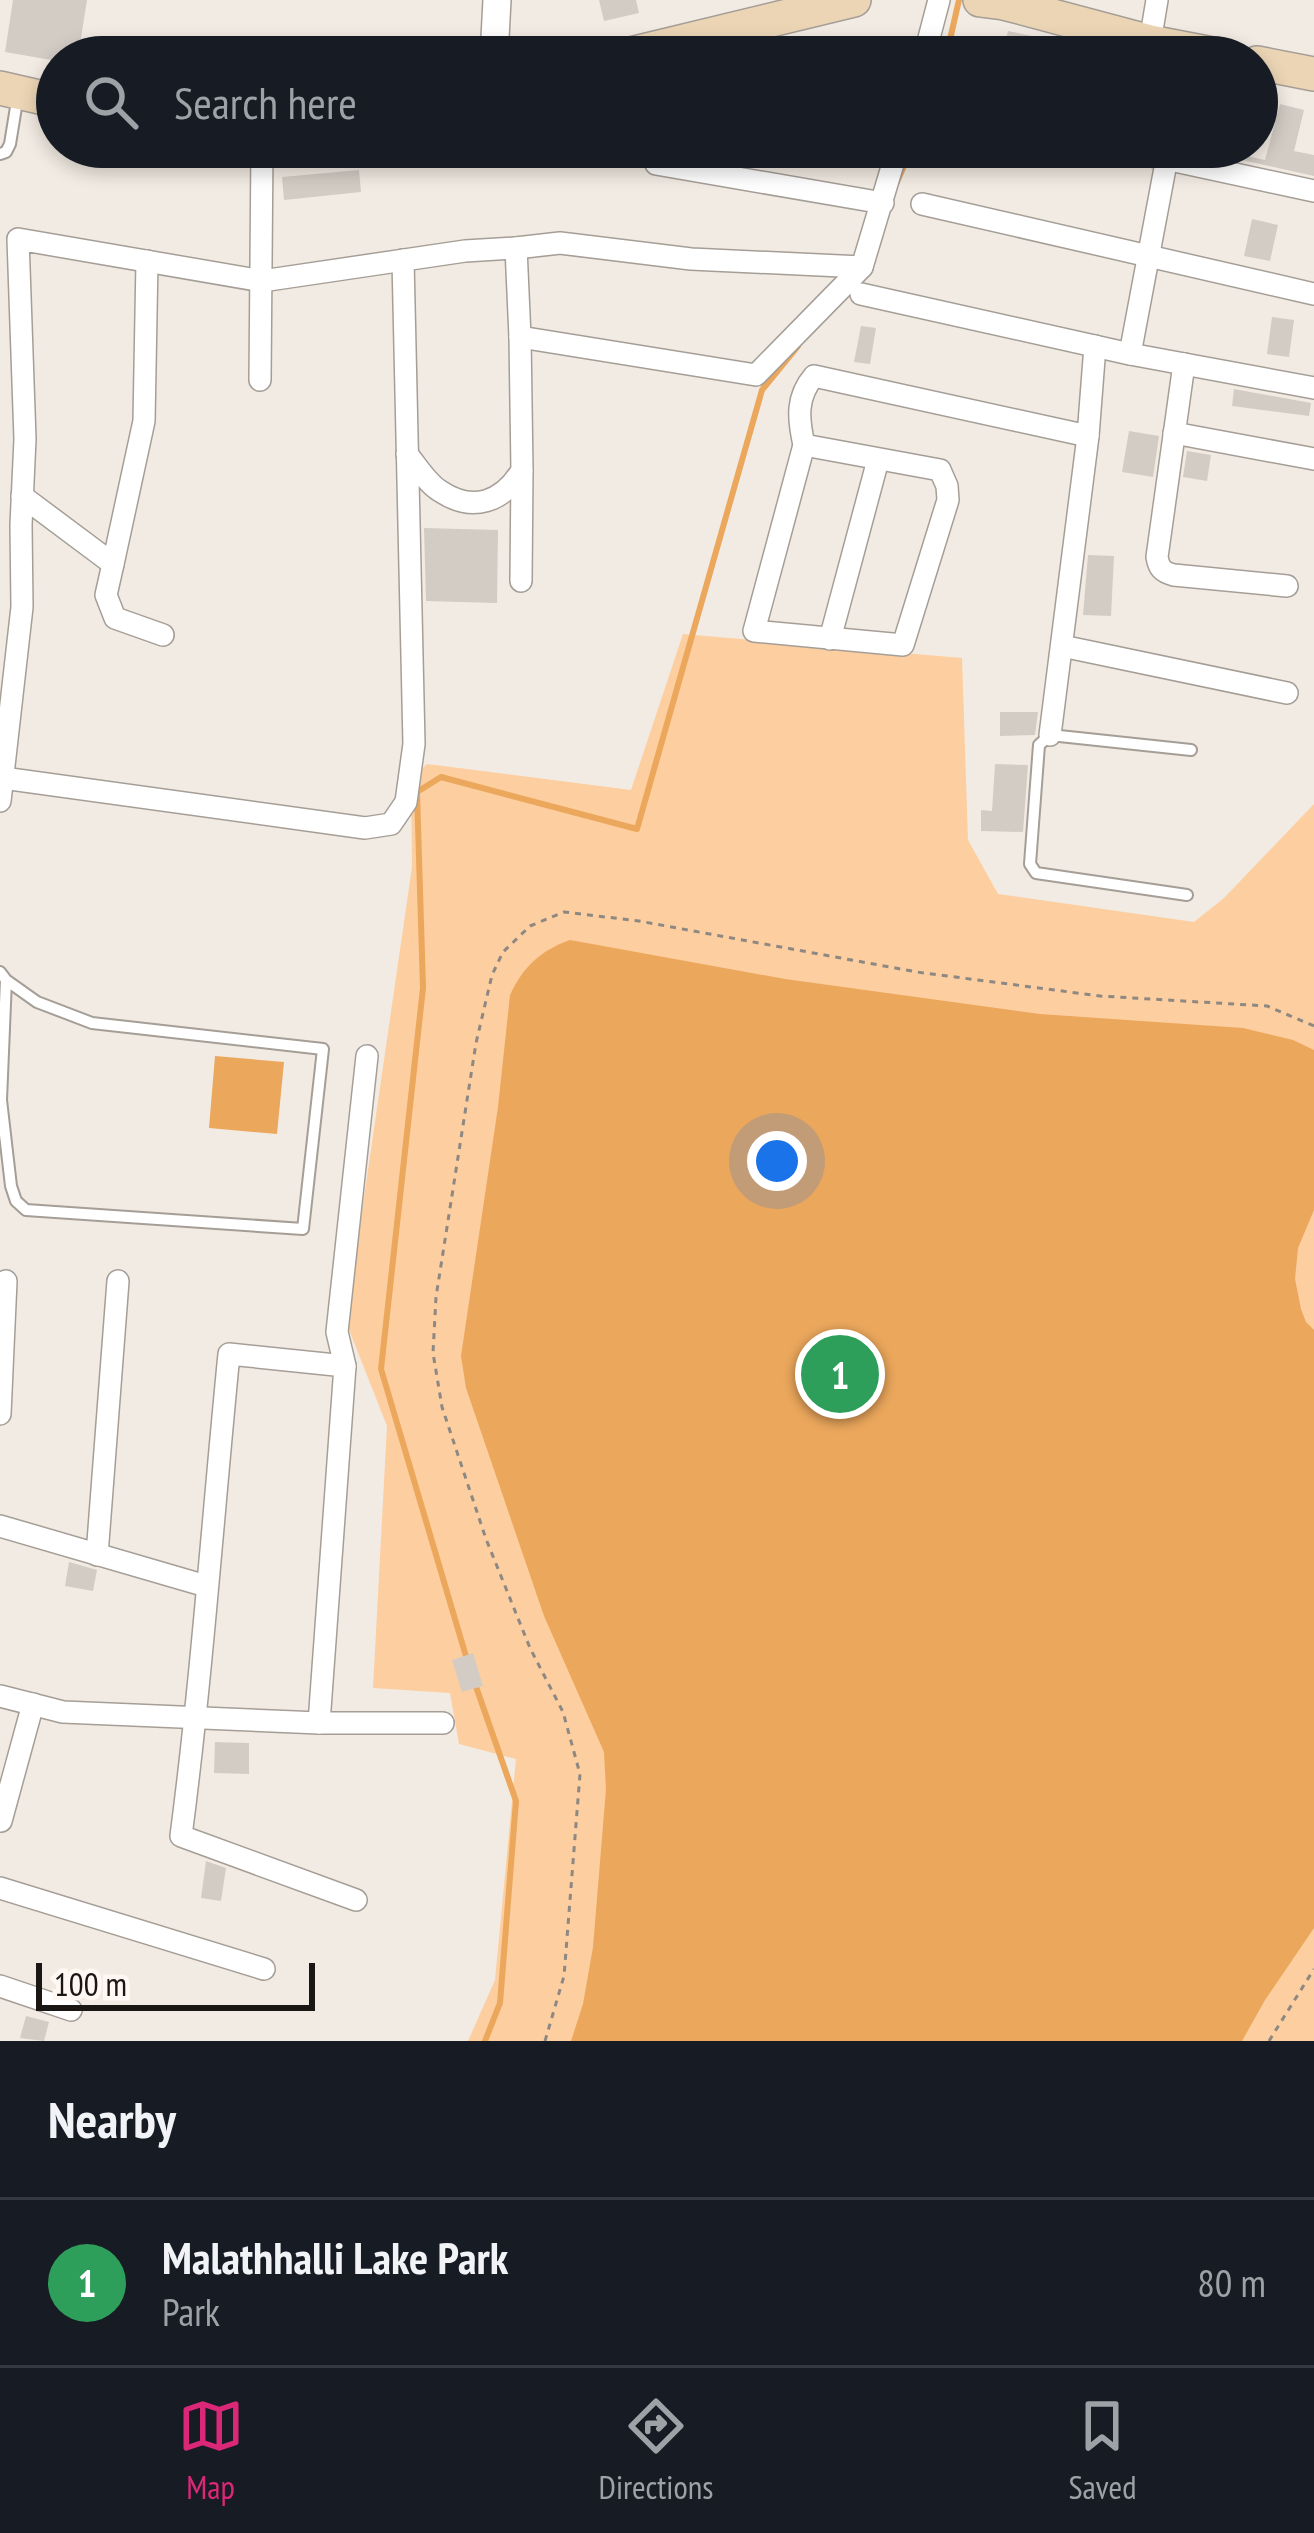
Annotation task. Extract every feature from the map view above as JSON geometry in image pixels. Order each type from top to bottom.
[{"type":"main road","points":[[690,36],[786,8],[854,0]]},
{"type":"main road","points":[[992,2],[1130,36]]},
{"type":"main road","points":[[1278,67],[1314,74]]},
{"type":"street","points":[[495,36],[496,0]]},
{"type":"street","points":[[929,36],[939,0]]},
{"type":"street","points":[[1151,36],[1156,0]]},
{"type":"street","points":[[260,380],[262,168]]},
{"type":"street","points":[[680,168],[883,202]]},
{"type":"street","points":[[520,337],[756,375],[862,267],[892,168]]},
{"type":"street","points":[[1130,355],[1164,168]]},
{"type":"street","points":[[1225,168],[1314,191]]},
{"type":"street","points":[[922,204],[1314,294]]},
{"type":"street","points":[[404,260],[413,744],[406,802],[391,824],[365,828],[2,789],[4,723],[22,607],[25,439],[18,239],[262,281],[404,260],[560,243],[691,259],[862,267]]},
{"type":"street","points":[[516,248],[521,581]]},
{"type":"street","points":[[147,261],[144,421],[106,595],[115,618],[164,635]]},
{"type":"street","points":[[861,294],[1130,355],[1314,388]]},
{"type":"street","points":[[1049,735],[1088,436],[1095,346]]},
{"type":"street","points":[[1184,364],[1159,567],[1174,575],[1288,586]]},
{"type":"street","points":[[804,445],[940,470],[948,500],[903,645],[754,632],[804,445],[800,423],[803,388],[814,376],[1088,436]]},
{"type":"street","points":[[1174,433],[1314,459]]},
{"type":"street","points":[[407,454],[437,490],[463,501],[494,500],[511,489],[522,470]]},
{"type":"street","points":[[830,639],[878,460]]},
{"type":"street","points":[[22,496],[113,564]]},
{"type":"street","points":[[1062,646],[1287,693]]},
{"type":"street","points":[[319,1723],[345,1366],[337,1332],[367,1056]]},
{"type":"street","points":[[0,1410],[6,1281]]},
{"type":"street","points":[[97,1556],[118,1281]]},
{"type":"street","points":[[345,1366],[230,1354],[197,1717],[181,1836],[356,1900]]},
{"type":"street","points":[[0,1526],[206,1586]]},
{"type":"street","points":[[0,1696],[63,1712],[443,1723]]},
{"type":"street","points":[[2,1821],[33,1704]]},
{"type":"street","points":[[0,1888],[264,1969]]},
{"type":"street","points":[[0,1986],[71,2010]]},
{"type":"lane","points":[[0,154],[10,144],[9,90]]},
{"type":"lane","points":[[1187,896],[1036,873],[1030,863],[1039,745],[1049,735],[1191,750]]},
{"type":"lane","points":[[3,976],[37,1002],[92,1023],[323,1049],[303,1229],[26,1210],[16,1201],[11,1186],[1,1100],[3,976]]},
{"type":"path","points":[[545,2041],[564,1976],[580,1774],[563,1712],[530,1648],[485,1539],[442,1407],[433,1353],[436,1297],[476,1043],[492,975],[503,952],[530,926],[564,912],[639,921],[917,972],[1100,997],[1268,1006],[1314,1026]]},
{"type":"path","points":[[1269,2041],[1314,1969]]},
{"type":"shaded area","points":[[683,634],[962,658],[968,840],[998,894],[1194,922],[1224,898],[1314,804],[1314,2041],[468,2041],[495,1980],[516,1759],[459,1744],[450,1693],[373,1688],[387,1426],[346,1322],[412,867],[411,779],[427,764],[631,790]]},
{"type":"shaded area","points":[[570,940],[785,979],[1040,1014],[1243,1028],[1314,1050],[1314,1210],[1298,1248],[1295,1279],[1301,1309],[1314,1330],[1314,1928],[1242,2041],[571,2041],[593,1947],[606,1789],[604,1752],[544,1616],[466,1388],[461,1356],[510,995],[534,961]]},
{"type":"shaded area","points":[[215,1056],[284,1062],[277,1134],[209,1128]]},
{"type":"building","points":[[13,0],[87,0],[81,36],[36,36],[36,57],[5,52]]},
{"type":"building","points":[[599,0],[636,0],[639,13],[604,21]]},
{"type":"building","points":[[1280,104],[1304,110],[1294,151],[1314,155],[1314,176],[1278,168]]},
{"type":"building","points":[[359,170],[361,192],[284,200],[282,177]]},
{"type":"building","points":[[1252,219],[1278,225],[1270,261],[1244,256]]},
{"type":"building","points":[[1272,317],[1294,320],[1289,357],[1267,354]]},
{"type":"building","points":[[861,326],[876,328],[870,364],[854,362]]},
{"type":"building","points":[[1234,389],[1311,403],[1309,416],[1232,406]]},
{"type":"building","points":[[1129,431],[1159,436],[1153,477],[1122,472]]},
{"type":"building","points":[[1187,451],[1211,455],[1207,481],[1183,477]]},
{"type":"building","points":[[424,528],[498,530],[497,603],[426,601]]},
{"type":"building","points":[[1088,555],[1114,556],[1111,616],[1083,615]]},
{"type":"building","points":[[1000,712],[1038,712],[1035,735],[1000,736]]},
{"type":"building","points":[[995,764],[1028,765],[1023,832],[981,831],[981,810],[992,811]]},
{"type":"building","points":[[69,1562],[97,1570],[93,1591],[65,1586]]},
{"type":"building","points":[[473,1653],[483,1686],[462,1692],[452,1660]]},
{"type":"building","points":[[215,1742],[249,1743],[249,1774],[214,1773]]},
{"type":"building","points":[[206,1861],[226,1868],[221,1901],[201,1898]]},
{"type":"building","points":[[26,2016],[49,2022],[44,2041],[20,2038]]},
{"type":"waterway","points":[[951,36],[959,0]]},
{"type":"waterway","points":[[897,182],[903,168]]},
{"type":"waterway","points":[[468,1663],[381,1369],[423,988],[417,792],[441,777],[637,829],[762,390],[798,346]]},
{"type":"waterway","points":[[474,1681],[516,1801],[500,2003],[485,2041]]},
{"type":"place","name":"Malathhalli Lake Park","points":[[840,1374]]}]
